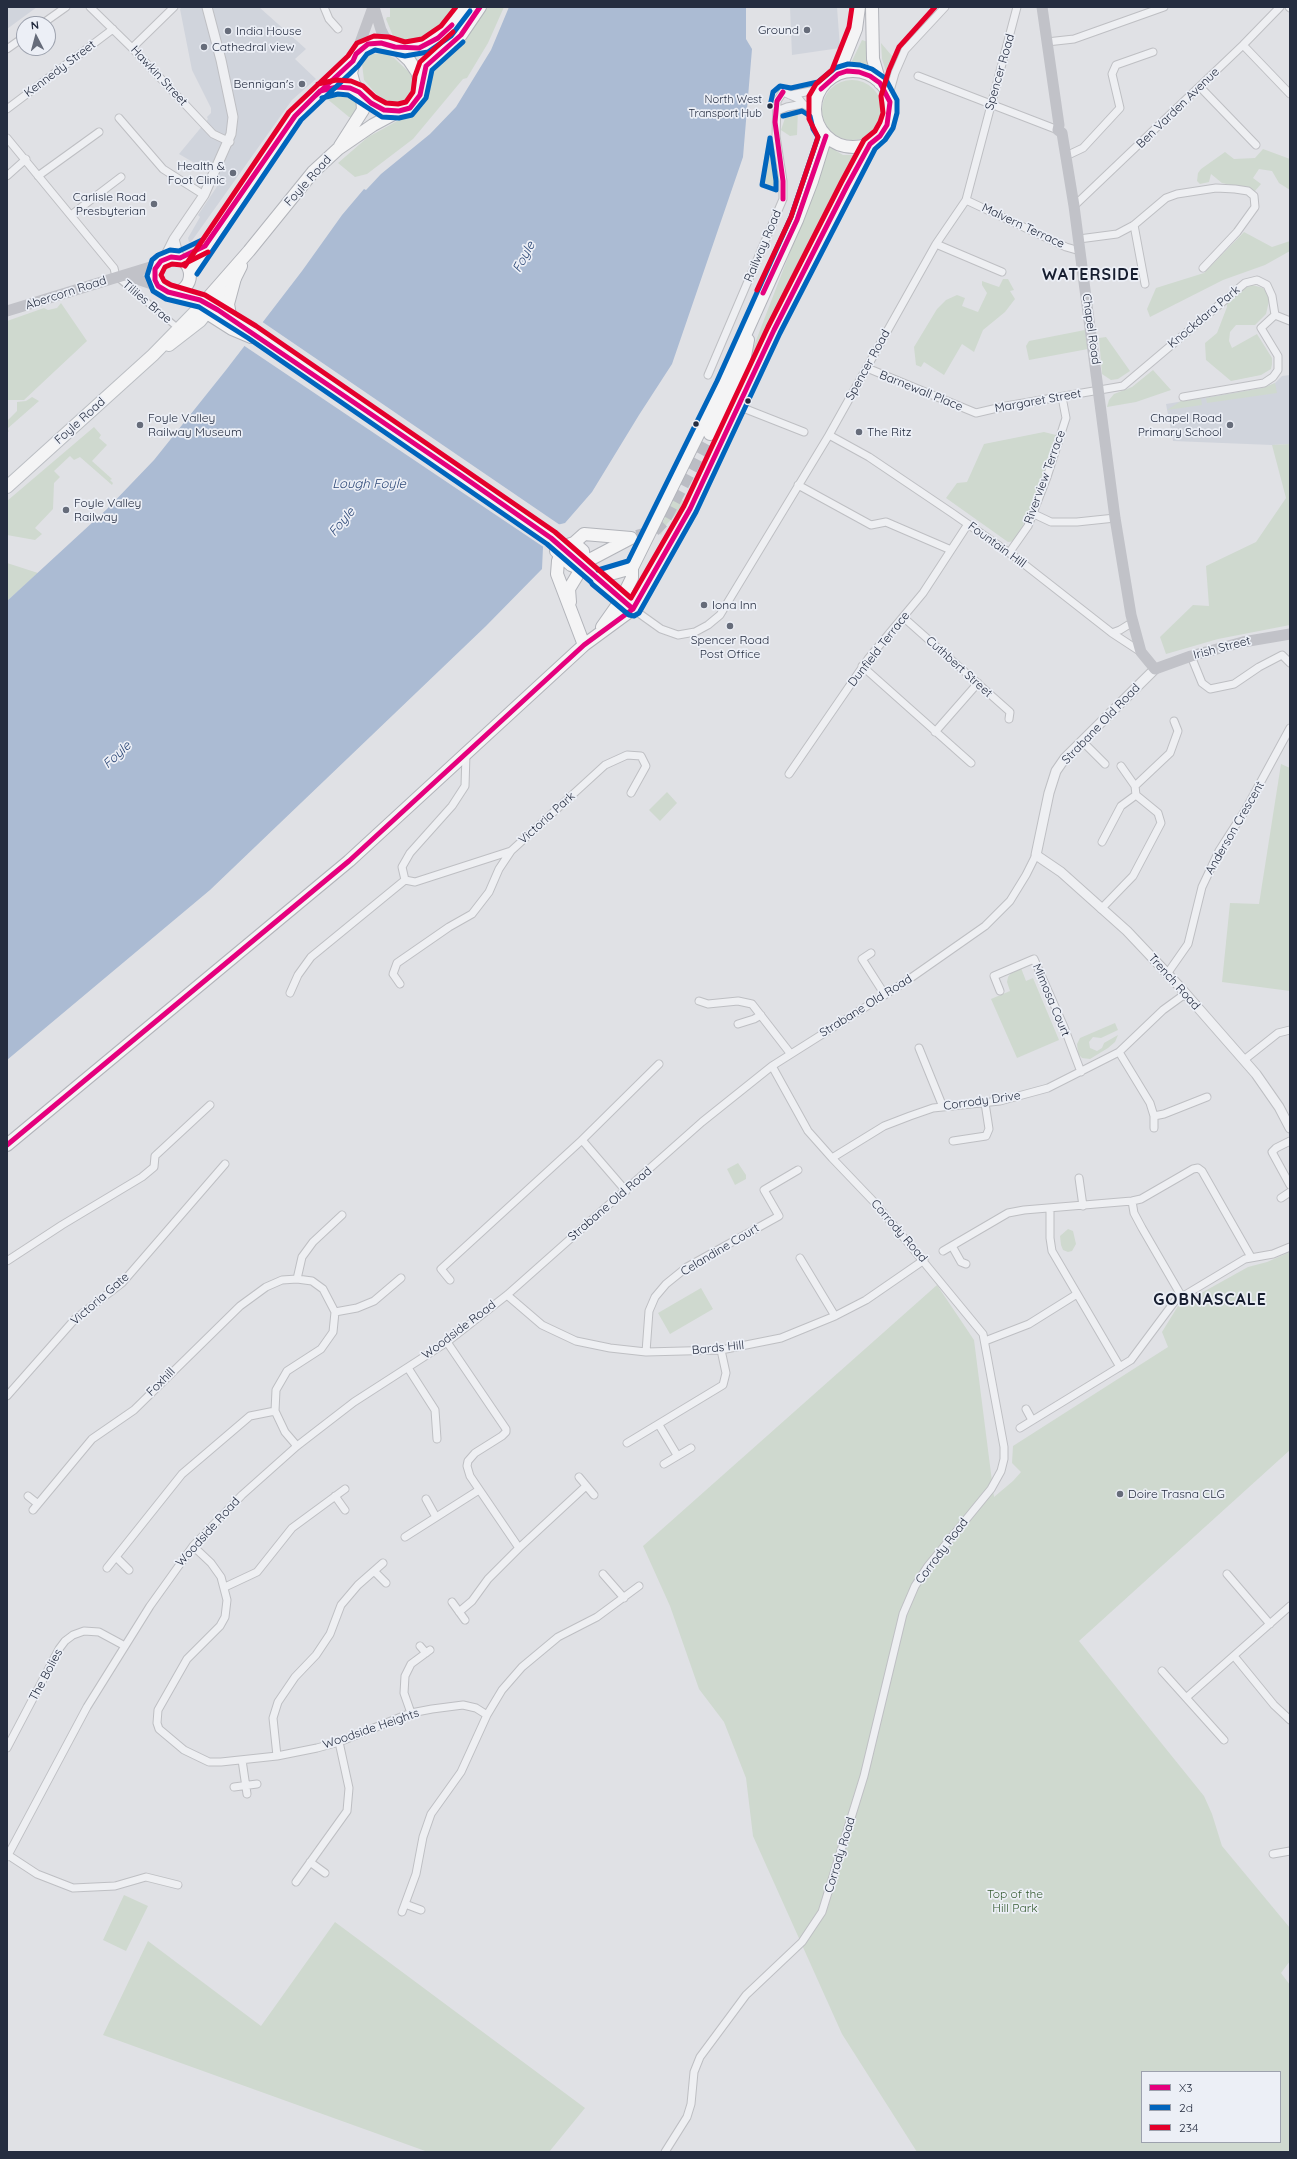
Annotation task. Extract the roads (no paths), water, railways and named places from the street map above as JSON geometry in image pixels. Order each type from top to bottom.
[{"type":"main road","points":[[374,7],[381,30],[392,45],[414,66],[421,85]]},
{"type":"main road","points":[[361,94],[352,79],[355,58],[374,7]]},
{"type":"main road","points":[[173,293],[184,289],[205,246],[295,116],[368,44],[392,45],[412,49],[431,43],[454,23],[465,7]]},
{"type":"main road","points":[[320,92],[344,87],[361,94],[384,110],[399,112],[410,108],[420,95],[426,66],[461,35],[480,7]]},
{"type":"main road","points":[[838,74],[856,29],[859,7]]},
{"type":"main road","points":[[7,1145],[348,861],[584,645],[632,609],[690,509],[774,330],[820,237],[870,144],[880,136],[887,125],[890,113],[888,98],[880,83],[873,59],[872,7]]},
{"type":"main road","name":"Chapel Road","points":[[1042,7],[1059,125],[1058,130],[1062,133],[1079,239],[1115,518],[1133,622],[1142,652]]},
{"type":"main road","points":[[870,144],[859,147],[848,147],[838,145],[826,136],[819,126],[816,111],[816,99],[821,89],[838,74],[848,71],[859,72],[870,76],[880,83]]},
{"type":"main road","name":"Foyle Road","points":[[338,149],[363,110],[361,94]]},
{"type":"main road","name":"Foyle Road","points":[[153,354],[174,342],[313,172],[338,149],[373,125],[399,112]]},
{"type":"main road","points":[[600,632],[622,600],[632,578],[632,568],[723,384],[797,220],[812,181],[826,136]]},
{"type":"main road","points":[[158,286],[154,275],[160,262],[171,257],[180,258],[205,246]]},
{"type":"main road","name":"Foyle Road","points":[[7,488],[153,354],[178,328],[204,307],[235,278],[249,251]]},
{"type":"main road","points":[[180,258],[188,266],[190,275],[204,307],[226,319]]},
{"type":"main road","name":"Abercorn Road","points":[[7,311],[121,276],[160,262]]},
{"type":"main road","points":[[121,276],[158,286],[168,292],[204,307],[252,332],[538,529],[632,609]]},
{"type":"main road","points":[[226,319],[228,304],[235,278]]},
{"type":"main road","points":[[204,307],[226,319]]},
{"type":"main road","points":[[710,434],[731,392],[745,356],[755,311]]},
{"type":"main road","points":[[731,392],[774,330]]},
{"type":"main road","points":[[570,607],[569,589],[584,564],[593,556],[634,537],[584,534],[574,543],[565,546],[559,556],[557,574],[584,645]]},
{"type":"main road","points":[[548,540],[574,543],[585,556],[584,564],[576,567],[559,556],[548,540]]},
{"type":"main road","points":[[595,577],[632,568]]},
{"type":"main road","name":"Irish Street","points":[[1155,669],[1191,656],[1243,642],[1290,634]]},
{"type":"main road","name":"Fountain Hill","points":[[1142,652],[1155,669]]},
{"type":"street","points":[[53,16],[66,7]]},
{"type":"street","name":"Hawkin Street","points":[[90,7],[132,48],[213,134],[230,142]]},
{"type":"street","points":[[132,48],[174,7]]},
{"type":"street","points":[[160,262],[204,194],[230,142],[233,117],[221,60],[207,7]]},
{"type":"street","points":[[324,7],[330,19],[338,29]]},
{"type":"street","points":[[888,98],[895,73],[905,50],[945,7]]},
{"type":"street","name":"Spencer Road","points":[[632,609],[661,629],[678,634],[695,632],[708,625],[720,615],[829,435],[936,244],[966,200],[990,104],[1017,7]]},
{"type":"street","points":[[1048,42],[1074,39],[1164,7]]},
{"type":"street","name":"Ben Varden Avenue","points":[[1074,206],[1200,87],[1280,7]]},
{"type":"street","name":"Kennedy Street","points":[[7,109],[113,29]]},
{"type":"street","points":[[7,49],[16,43]]},
{"type":"street","points":[[1243,45],[1290,94]]},
{"type":"street","points":[[1066,156],[1083,148],[1120,108],[1112,74],[1116,65],[1153,52]]},
{"type":"street","points":[[918,76],[1058,130]]},
{"type":"street","points":[[1200,87],[1256,145]]},
{"type":"street","points":[[786,93],[821,89]]},
{"type":"street","points":[[786,93],[799,99],[803,104],[816,111]]},
{"type":"street","name":"Railway Road","points":[[708,376],[783,199],[783,181],[775,122],[777,101],[786,93]]},
{"type":"street","points":[[777,111],[786,107],[803,104]]},
{"type":"street","points":[[119,118],[163,169],[204,194]]},
{"type":"street","points":[[38,176],[99,132]]},
{"type":"street","points":[[7,138],[26,159],[38,176],[121,276]]},
{"type":"street","points":[[7,176],[26,159]]},
{"type":"street","points":[[71,215],[121,177]]},
{"type":"street","points":[[1079,239],[1117,234],[1134,225],[1166,198],[1177,194],[1216,188],[1235,188],[1248,192],[1254,196],[1255,207],[1218,254],[1203,268]]},
{"type":"street","name":"Malvern Terrace","points":[[966,200],[1038,234],[1080,251]]},
{"type":"street","points":[[1134,225],[1145,284]]},
{"type":"street","points":[[174,239],[180,258]]},
{"type":"street","points":[[936,244],[1002,272]]},
{"type":"street","name":"Tiliies Brae","points":[[121,276],[178,328]]},
{"type":"street","name":"Knockdara Park","points":[[1099,390],[1122,386],[1244,283],[1257,280],[1267,285],[1272,296],[1275,315]]},
{"type":"street","points":[[1183,397],[1264,382],[1273,377],[1278,370],[1278,356],[1261,328],[1275,315],[1290,321]]},
{"type":"street","name":"Barnewall Place","points":[[867,368],[976,413]]},
{"type":"street","name":"Margaret Street","points":[[976,413],[1006,406],[1099,390]]},
{"type":"street","name":"Riverview Terrace","points":[[1009,553],[1034,514],[1066,418],[1062,397]]},
{"type":"street","points":[[738,406],[804,432]]},
{"type":"street","name":"Fountain Hill","points":[[829,435],[869,456],[968,524],[1009,553],[1112,632],[1142,652]]},
{"type":"street","points":[[798,485],[871,525],[886,522],[951,550]]},
{"type":"street","points":[[1034,514],[1051,522],[1077,522],[1115,518]]},
{"type":"street","name":"Dunfield Terrace","points":[[789,774],[862,666],[923,593],[968,524]]},
{"type":"street","name":"Cuthbert Street","points":[[903,617],[1010,712],[1009,719]]},
{"type":"street","points":[[1112,632],[1120,630],[1133,622]]},
{"type":"street","points":[[1191,656],[1202,683],[1210,688],[1234,684],[1259,667],[1282,655],[1290,663]]},
{"type":"street","points":[[862,666],[971,763]]},
{"type":"street","name":"Strabane Old Road","points":[[507,1295],[702,1122],[772,1066],[790,1053],[885,995],[985,926],[1010,901],[1036,855],[1053,777],[1065,758],[1155,669]]},
{"type":"street","points":[[935,732],[978,684]]},
{"type":"street","points":[[1134,786],[1170,753],[1178,731],[1174,721]]},
{"type":"street","name":"Anderson Crescent","points":[[1167,974],[1188,944],[1202,887],[1219,851],[1246,809],[1290,728]]},
{"type":"street","points":[[1082,741],[1105,764]]},
{"type":"street","points":[[290,993],[298,975],[311,957],[405,880],[402,867],[410,853],[452,806],[465,786],[466,754]]},
{"type":"street","name":"Victoria Park","points":[[405,880],[415,882],[511,851],[605,765],[627,754],[641,756],[646,766],[631,793]]},
{"type":"street","points":[[1101,909],[1133,876],[1161,823],[1158,813],[1136,795],[1134,786],[1121,766]]},
{"type":"street","points":[[1102,842],[1121,806],[1136,795]]},
{"type":"street","points":[[400,984],[393,974],[397,963],[449,927],[472,914],[489,892],[499,869],[511,851]]},
{"type":"street","name":"Trench Road","points":[[1036,855],[1061,872],[1127,931],[1244,1060],[1279,1107],[1290,1128]]},
{"type":"street","points":[[871,953],[862,959],[885,995]]},
{"type":"street","name":"Mimosa Court","points":[[1000,991],[994,976],[1034,959],[1064,1027],[1081,1072]]},
{"type":"street","name":"Corrody Drive","points":[[832,1158],[884,1126],[910,1116],[943,1107],[985,1103],[1029,1094],[1081,1072],[1119,1052],[1163,1010],[1185,994]]},
{"type":"street","points":[[699,1001],[708,1004],[738,1001],[752,1004],[790,1053]]},
{"type":"street","points":[[738,1024],[761,1015]]},
{"type":"street","points":[[1244,1060],[1278,1033],[1290,1030]]},
{"type":"street","points":[[919,1048],[943,1107]]},
{"type":"street","points":[[1119,1052],[1146,1095],[1154,1116],[1154,1128]]},
{"type":"street","points":[[450,1280],[441,1269],[582,1140],[659,1064]]},
{"type":"street","name":"Corrody Road","points":[[665,2152],[687,2117],[691,2104],[694,2072],[700,2056],[746,1995],[802,1942],[822,1912],[864,1776],[903,1614],[915,1586],[928,1566],[991,1489],[1001,1471],[1004,1447],[983,1334],[924,1260],[876,1204],[808,1131],[772,1066]]},
{"type":"street","points":[[1154,1116],[1164,1114],[1207,1097]]},
{"type":"street","points":[[953,1141],[986,1136],[989,1129],[985,1103]]},
{"type":"street","points":[[7,1261],[62,1225],[142,1177],[154,1167],[155,1156],[210,1105]]},
{"type":"street","points":[[582,1140],[626,1191]]},
{"type":"street","points":[[1290,1141],[1276,1148],[1272,1152],[1290,1185]]},
{"type":"street","name":"Victoria Gate","points":[[7,1396],[75,1319],[122,1283],[225,1164]]},
{"type":"street","points":[[943,1251],[1008,1213],[1132,1201],[1141,1198],[1192,1169],[1198,1168],[1202,1171],[1252,1257]]},
{"type":"street","name":"Celandine Court","points":[[646,1352],[649,1311],[655,1297],[666,1284],[688,1267],[779,1216],[764,1190],[798,1170]]},
{"type":"street","points":[[1078,1178],[1083,1206]]},
{"type":"street","points":[[1281,1198],[1290,1192]]},
{"type":"street","points":[[1132,1201],[1134,1213],[1182,1297]]},
{"type":"street","points":[[1050,1208],[1050,1238],[1052,1251],[1120,1367]]},
{"type":"street","points":[[297,1279],[302,1257],[313,1242],[342,1214]]},
{"type":"street","points":[[952,1246],[961,1262],[966,1264]]},
{"type":"street","points":[[1020,1428],[1132,1360],[1170,1307],[1182,1297],[1245,1259],[1273,1254],[1290,1247]]},
{"type":"street","points":[[800,1258],[835,1316]]},
{"type":"street","name":"Bards Hill","points":[[507,1295],[542,1325],[576,1340],[610,1348],[646,1352],[721,1350],[781,1338],[835,1316],[866,1300],[924,1260]]},
{"type":"street","points":[[297,1446],[285,1432],[275,1411],[276,1390],[287,1371],[321,1349],[333,1332],[335,1312],[374,1301],[401,1278]]},
{"type":"street","name":"Foxhill","points":[[33,1510],[92,1439],[134,1410],[240,1306],[266,1287],[282,1280],[297,1279],[312,1281],[323,1289],[335,1312]]},
{"type":"street","points":[[985,1340],[1029,1324],[1077,1294]]},
{"type":"street","name":"Woodside Road","points":[[7,1856],[87,1707],[169,1578],[193,1546],[242,1495],[297,1446],[354,1402],[447,1342],[507,1295]]},
{"type":"street","points":[[447,1342],[506,1428],[506,1432],[502,1436],[475,1453],[468,1461],[470,1476],[519,1548]]},
{"type":"street","points":[[627,1443],[723,1385],[726,1373],[721,1350]]},
{"type":"street","points":[[408,1368],[435,1410],[436,1439]]},
{"type":"street","points":[[1026,1409],[1032,1420]]},
{"type":"street","points":[[107,1568],[182,1474],[250,1416],[275,1411]]},
{"type":"street","points":[[659,1425],[677,1455]]},
{"type":"street","points":[[664,1464],[691,1448]]},
{"type":"street","points":[[579,1477],[594,1495]]},
{"type":"street","points":[[459,1612],[472,1601],[488,1579],[519,1548],[586,1486]]},
{"type":"street","points":[[225,1587],[257,1572],[292,1528],[345,1489]]},
{"type":"street","points":[[405,1537],[479,1490]]},
{"type":"street","points":[[28,1496],[38,1504]]},
{"type":"street","points":[[335,1496],[345,1510]]},
{"type":"street","points":[[426,1499],[436,1517]]},
{"type":"street","name":"Woodside Heights","points":[[193,1546],[211,1562],[221,1577],[225,1587],[227,1600],[225,1617],[220,1626],[187,1659],[158,1710],[156,1723],[159,1729],[184,1750],[209,1762],[277,1756],[340,1742],[411,1714],[463,1705],[476,1708],[487,1715]]},
{"type":"street","points":[[116,1557],[129,1570]]},
{"type":"street","points":[[277,1756],[273,1718],[278,1702],[295,1677],[316,1654],[330,1634],[341,1605],[358,1585],[383,1564]]},
{"type":"street","points":[[374,1571],[386,1583]]},
{"type":"street","points":[[603,1574],[624,1598]]},
{"type":"street","points":[[1227,1574],[1270,1624]]},
{"type":"street","points":[[402,1912],[416,1874],[423,1837],[431,1814],[461,1772],[487,1715],[502,1690],[522,1667],[558,1637],[597,1617],[638,1586]]},
{"type":"street","points":[[452,1602],[465,1620]]},
{"type":"street","points":[[1187,1697],[1290,1606]]},
{"type":"street","name":"The Bolies","points":[[7,1748],[58,1649],[65,1641],[73,1635],[84,1631],[99,1632],[125,1646]]},
{"type":"street","points":[[411,1714],[404,1693],[405,1676],[411,1664],[428,1652],[420,1646]]},
{"type":"street","points":[[1234,1656],[1274,1705],[1290,1720]]},
{"type":"street","points":[[1162,1672],[1187,1697],[1224,1740]]},
{"type":"street","points":[[296,1882],[347,1811],[349,1788],[340,1742]]},
{"type":"street","points":[[242,1760],[247,1794]]},
{"type":"street","points":[[234,1787],[257,1784]]},
{"type":"street","points":[[1273,1854],[1290,1851]]},
{"type":"street","points":[[7,1856],[37,1874],[73,1888],[115,1886],[146,1877],[178,1885]]},
{"type":"street","points":[[310,1862],[325,1873]]},
{"type":"street","points":[[405,1904],[421,1910]]},
{"type":"water","name":"Lough Foyle","points":[[509,7],[746,7],[746,39],[752,49],[743,157],[672,364],[592,492],[565,523],[557,525],[543,547],[542,569],[486,626],[210,890],[7,1060],[7,601],[107,509],[154,460],[226,370],[302,271],[342,215],[364,189],[366,190],[381,174],[430,134],[456,107],[491,50]]},
{"type":"tunnel","points":[[637,536],[654,531],[664,521],[710,434]]},
{"type":"place","name":"Ground","points":[[807,30]]},
{"type":"place","name":"India House","points":[[228,31]]},
{"type":"place","name":"Cathedral view","points":[[204,47]]},
{"type":"place","name":"Bennigan's","points":[[302,84]]},
{"type":"place","name":"North West Transport Hub","points":[[770,106]]},
{"type":"place","name":"Health & Foot Clinic","points":[[233,173]]},
{"type":"place","name":"Carlisle Road Presbyterian","points":[[154,204]]},
{"type":"place","name":"Foyle Valley Railway Museum","points":[[140,425]]},
{"type":"place","name":"Chapel Road Primary School","points":[[1230,425]]},
{"type":"place","name":"The Ritz","points":[[859,432]]},
{"type":"place","name":"Foyle Valley Railway","points":[[66,510]]},
{"type":"place","name":"Iona Inn","points":[[704,605]]},
{"type":"place","name":"Spencer Road Post Office","points":[[730,626]]},
{"type":"place","name":"Doire Trasna CLG","points":[[1120,1494]]},
{"type":"district","name":"WATERSIDE","points":[[1091,275]]},
{"type":"district","name":"GOBNASCALE","points":[[1210,1300]]},
{"type":"water label","name":"Foyle","points":[[524,257]]},
{"type":"water label","name":"Foyle","points":[[342,522]]},
{"type":"water label","name":"Foyle","points":[[117,755]]},
{"type":"park label","name":"Top of the Hill Park","points":[[1015,1901]]}]
